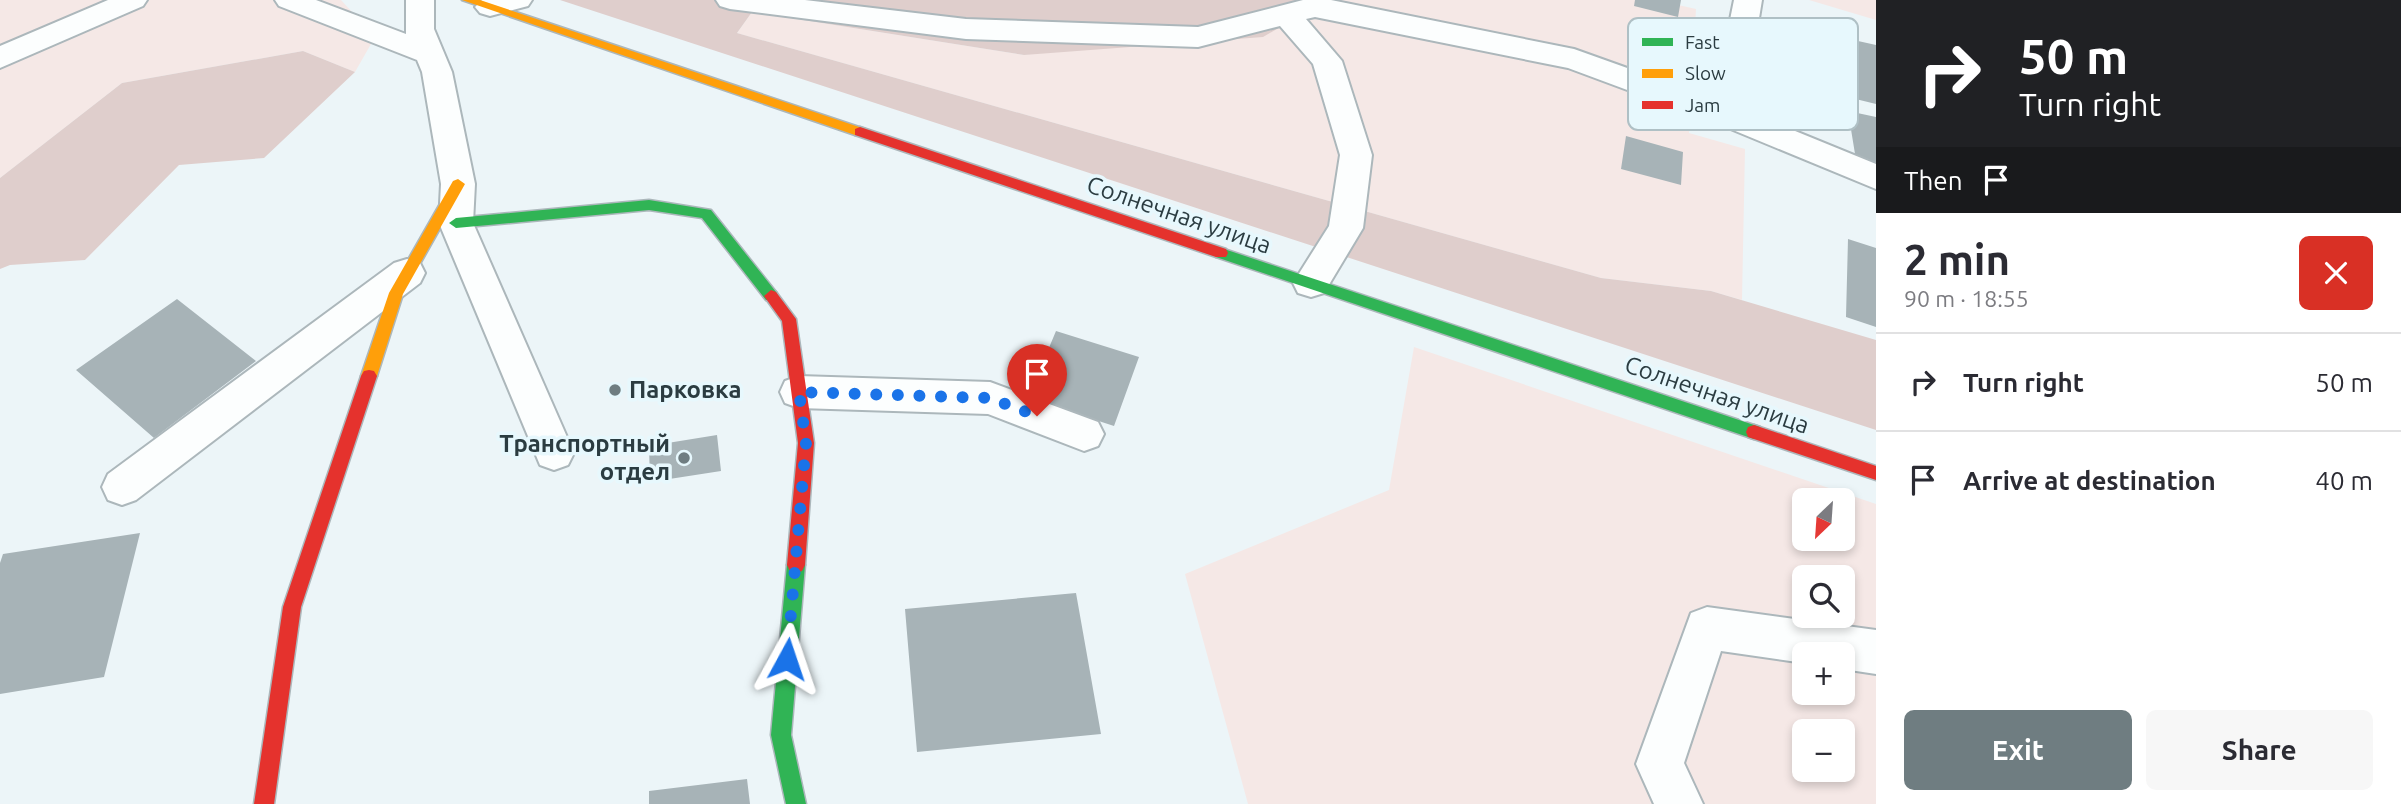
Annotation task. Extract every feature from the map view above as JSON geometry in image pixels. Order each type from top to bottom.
[{"type":"street","points":[[0,58],[133,0]]},
{"type":"street","points":[[289,0],[430,54]]},
{"type":"street","points":[[420,0],[419,29],[437,72],[458,184],[456,223],[554,453]]},
{"type":"street","points":[[479,4],[518,0]]},
{"type":"street","points":[[730,0],[966,29],[1199,37],[1306,8],[1574,59],[1628,79]]},
{"type":"street","points":[[1745,18],[1748,0]]},
{"type":"street","name":"Солнечная улица","points":[[479,4],[1876,473]]},
{"type":"street","points":[[1306,8],[1327,61],[1356,155],[1346,228],[1311,283]]},
{"type":"street","points":[[1763,130],[1876,177]]},
{"type":"street","points":[[264,804],[292,607],[396,293],[458,184]]},
{"type":"street","points":[[456,223],[649,205],[706,214],[789,319],[806,443],[780,735],[796,804]]},
{"type":"street","points":[[122,487],[407,273]]},
{"type":"street","points":[[799,392],[990,398],[1084,434]]},
{"type":"street","points":[[1679,804],[1660,764],[1706,628],[1876,652]]},
{"type":"shaded area","points":[[0,0],[341,0],[375,37],[355,72],[303,51],[122,83],[0,178]]},
{"type":"shaded area","points":[[560,0],[1327,0],[1263,37],[1024,55],[752,12],[737,33],[1601,278],[1711,291],[1876,340],[1876,430]]},
{"type":"shaded area","points":[[1327,0],[1656,0],[1696,9],[1695,18],[1628,18],[1628,130],[1689,130],[1689,133],[1745,149],[1742,300],[1711,291],[1601,278],[737,33],[752,12],[1024,55]]},
{"type":"shaded area","points":[[1809,0],[1876,0],[1876,20]]},
{"type":"shaded area","points":[[303,51],[355,72],[264,158],[179,165],[85,260],[10,265],[0,269],[0,178],[122,83]]},
{"type":"shaded area","points":[[1414,347],[1829,488],[1792,488],[1792,551],[1855,551],[1855,497],[1876,504],[1876,804],[1248,804],[1185,574],[1389,490]]},
{"type":"building","points":[[1635,0],[1681,0],[1678,17],[1634,6]]},
{"type":"building","points":[[1858,41],[1876,45],[1876,104],[1858,100]]},
{"type":"building","points":[[1858,113],[1876,117],[1876,165],[1856,160],[1851,130],[1858,130]]},
{"type":"building","points":[[1626,136],[1683,152],[1681,185],[1621,169]]},
{"type":"building","points":[[1848,239],[1876,248],[1876,327],[1846,317]]},
{"type":"building","points":[[177,299],[256,361],[154,438],[76,370]]},
{"type":"building","points":[[1056,331],[1139,357],[1114,426],[1028,398]]},
{"type":"building","name":"Транспортный отдел","points":[[717,435],[721,471],[650,482],[649,446]]},
{"type":"building","points":[[140,533],[104,677],[0,694],[0,563],[3,554]]},
{"type":"building","points":[[1076,593],[1101,734],[917,752],[905,609]]},
{"type":"building","points":[[747,779],[750,804],[649,804],[649,791]]},
{"type":"traffic: fast","points":[[456,223],[649,205],[706,214],[771,296]]},
{"type":"traffic: fast","points":[[1221,253],[1754,432]]},
{"type":"traffic: fast","points":[[796,565],[781,735],[796,804]]},
{"type":"traffic: slow","points":[[468,0],[860,132]]},
{"type":"traffic: slow","points":[[369,376],[396,293],[458,184]]},
{"type":"traffic: jam","points":[[860,132],[1221,253]]},
{"type":"traffic: jam","points":[[771,296],[789,319],[806,443],[796,565]]},
{"type":"traffic: jam","points":[[264,804],[292,607],[369,376]]},
{"type":"traffic: jam","points":[[1754,432],[1876,473]]},
{"type":"place","name":"Парковка","points":[[615,390]]},
{"type":"place","name":"Транспортный отдел","points":[[684,458]]},
{"type":"route","points":[[787,659],[806,443],[799,392],[990,398],[1037,416]]}]
